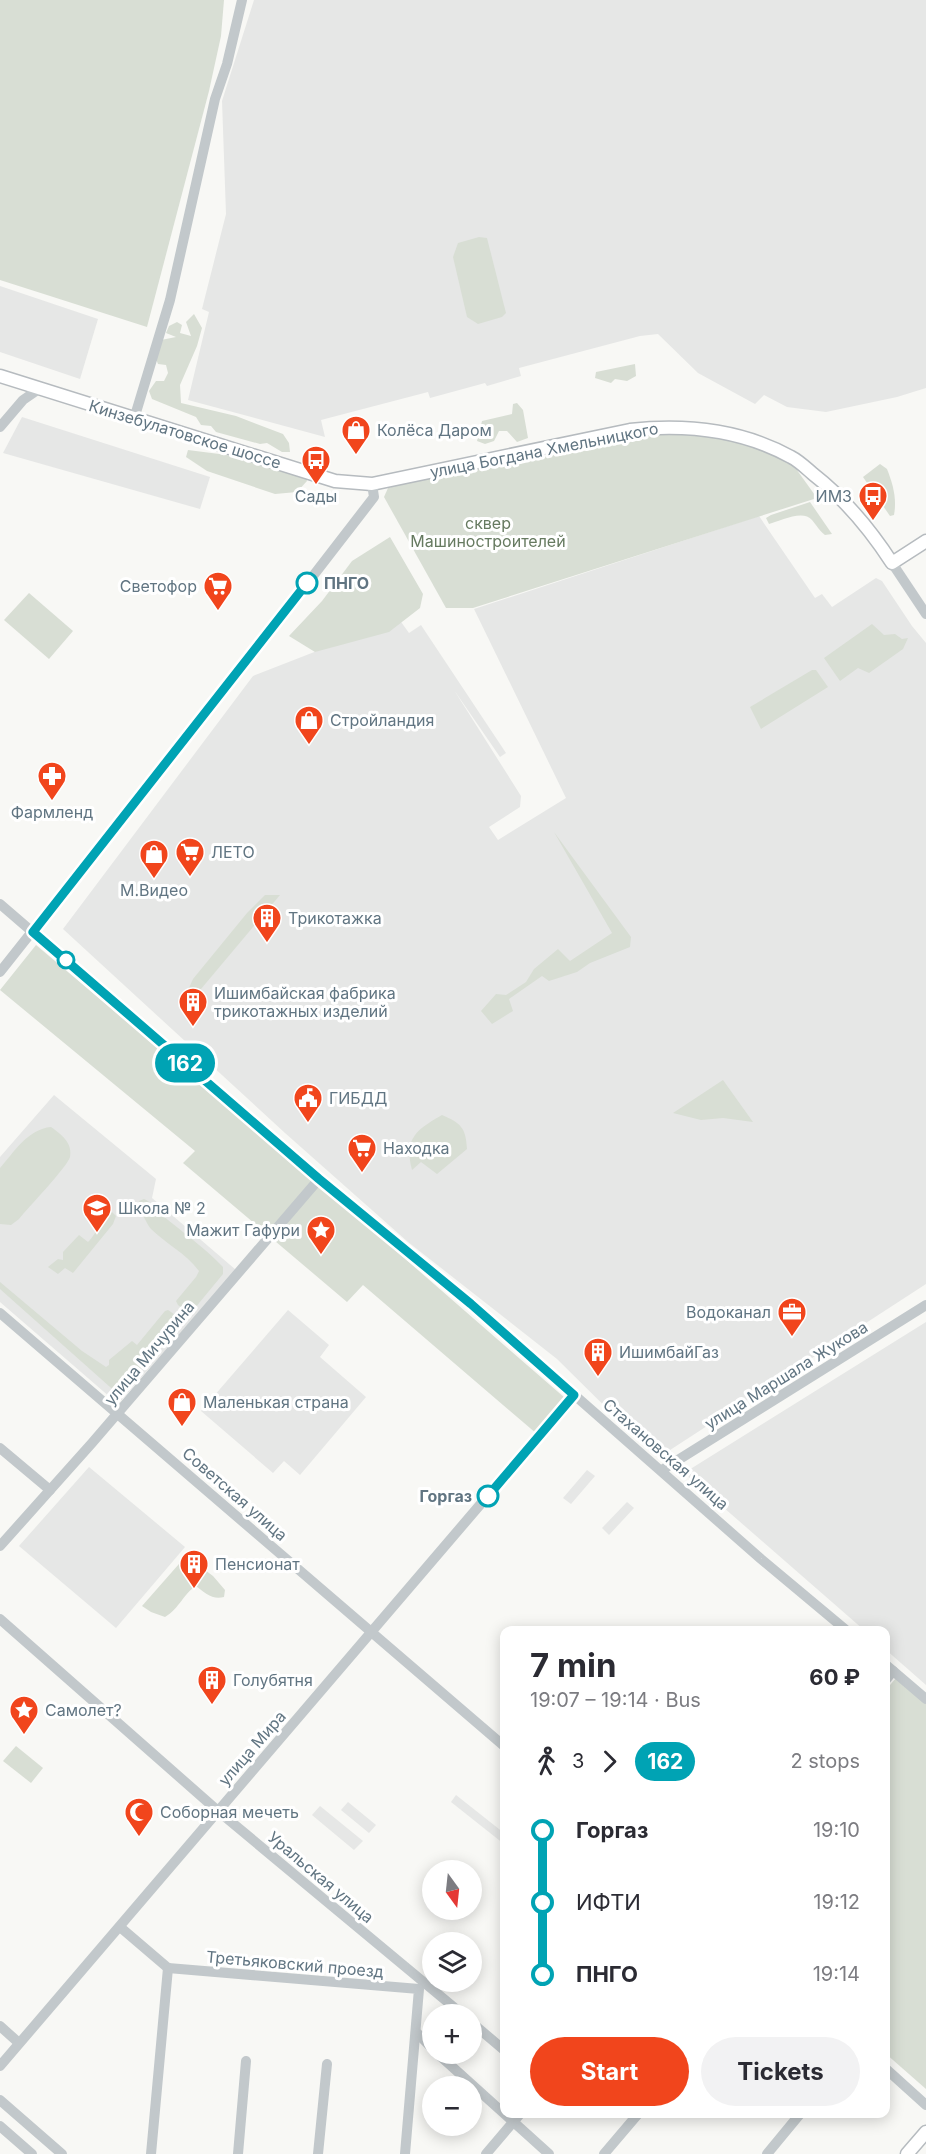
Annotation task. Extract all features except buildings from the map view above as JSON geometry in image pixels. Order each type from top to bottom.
[{"type":"main road","name":"Кинзебулатовское шоссе","points":[[0,376],[335,481],[372,484]]},
{"type":"main road","name":"улица Богдана Хмельницкого","points":[[372,484],[630,430],[664,426],[713,430],[754,441],[793,457],[839,496],[874,536],[892,563]]},
{"type":"main road","points":[[892,563],[926,541]]},
{"type":"main road","points":[[908,2154],[926,2132]]},
{"type":"street","points":[[134,419],[170,300],[215,99],[227,64],[242,0]]},
{"type":"street","points":[[0,427],[23,400],[39,389]]},
{"type":"street","points":[[0,972],[374,497],[372,484]]},
{"type":"street","name":"улица Богдана Хмельницкого","points":[[892,563],[926,614]]},
{"type":"street","name":"Стахановская улица","points":[[0,904],[319,1179],[471,1304],[761,1559],[841,1626]]},
{"type":"street","name":"улица Мичурина","points":[[0,1546],[319,1179]]},
{"type":"street","name":"улица Маршала Жукова","points":[[662,1470],[926,1305]]},
{"type":"street","name":"Советская улица","points":[[0,1313],[500,1743]]},
{"type":"street","name":"улица Мира","points":[[0,2066],[574,1395]]},
{"type":"street","points":[[0,1448],[50,1490]]},
{"type":"street","name":"Уральская улица","points":[[0,1619],[218,1811],[450,2004]]},
{"type":"street","points":[[890,1669],[926,1699]]},
{"type":"street","points":[[120,1927],[168,1968],[151,2154]]},
{"type":"street","name":"Третьяковский проезд","points":[[168,1968],[419,1989],[417,2033]]},
{"type":"street","points":[[0,2026],[19,2043]]},
{"type":"street","points":[[482,2031],[500,2047]]},
{"type":"street","points":[[417,2033],[422,2038]]},
{"type":"street","points":[[405,2154],[417,2033]]},
{"type":"street","points":[[238,2154],[246,2061]]},
{"type":"street","points":[[318,2154],[327,2064]]},
{"type":"street","points":[[449,2064],[500,2111]]},
{"type":"street","points":[[890,2072],[926,2104]]},
{"type":"street","points":[[0,2100],[62,2154]]},
{"type":"street","points":[[508,2118],[549,2154]]},
{"type":"street","points":[[486,2154],[517,2118]]},
{"type":"street","points":[[604,2154],[635,2118]]},
{"type":"street","points":[[766,2154],[797,2118]]},
{"type":"street","points":[[0,2126],[32,2154]]},
{"type":"shaded area","points":[[254,0],[926,0],[926,388],[897,397],[826,412],[787,407],[764,395],[755,404],[698,373],[658,334],[640,336],[519,368],[521,376],[487,386],[485,383],[430,398],[428,392],[321,420],[325,437],[188,400],[209,312],[202,309],[226,214],[222,101]]},
{"type":"shaded area","points":[[0,286],[98,319],[80,379],[0,352]]},
{"type":"shaded area","points":[[22,417],[210,477],[200,509],[3,453]]},
{"type":"shaded area","points":[[759,516],[815,598],[822,594],[832,607],[876,578],[882,581],[926,643],[926,1284],[667,1452],[652,1453],[557,1359],[408,1242],[285,1133],[63,929],[253,676],[399,619],[409,633],[421,625],[506,753],[500,757],[454,690],[521,796],[520,807],[489,827],[498,840],[566,798],[474,609]]},
{"type":"shaded area","name":"Школа № 2","points":[[54,1095],[156,1179],[152,1198],[236,1270],[118,1404],[0,1302],[0,1157]]},
{"type":"shaded area","points":[[288,1310],[329,1345],[320,1357],[366,1397],[300,1475],[284,1461],[273,1473],[201,1411]]},
{"type":"shaded area","points":[[926,1322],[926,1685],[890,1653],[890,1626],[859,1626],[684,1473]]},
{"type":"shaded area","points":[[89,1467],[185,1547],[116,1628],[19,1546]]},
{"type":"shaded area","points":[[587,1470],[595,1476],[571,1504],[563,1498]]},
{"type":"shaded area","points":[[627,1502],[634,1508],[609,1535],[602,1528]]},
{"type":"shaded area","points":[[456,1795],[500,1830],[500,1841],[451,1802]]},
{"type":"shaded area","points":[[348,1802],[376,1825],[369,1833],[341,1810]]},
{"type":"shaded area","points":[[320,1806],[363,1841],[354,1850],[312,1815]]},
{"type":"green space","points":[[0,0],[224,0],[221,36],[209,91],[147,327],[0,280]]},
{"type":"green space","points":[[479,237],[487,238],[506,313],[502,317],[478,324],[467,317],[453,257],[458,243]]},
{"type":"green space","points":[[194,314],[202,328],[197,346],[180,385],[181,403],[236,416],[283,434],[289,443],[290,452],[282,452],[267,443],[260,444],[216,432],[211,426],[201,425],[196,417],[152,399],[149,391],[156,381],[164,381],[168,373],[166,365],[158,364],[156,359],[161,340],[176,337],[166,333],[169,326],[177,322],[182,325],[180,333],[191,336],[186,322]]},
{"type":"green space","points":[[635,364],[636,376],[627,381],[615,379],[611,383],[595,378],[596,372]]},
{"type":"green space","points":[[517,403],[523,410],[528,438],[517,442],[507,431],[499,431],[494,441],[485,444],[477,441],[482,421],[512,414],[513,404]]},
{"type":"green space","name":"сквер Машиностроителей","points":[[693,432],[730,437],[789,459],[817,498],[473,608],[446,608],[384,497],[388,488],[448,472],[634,434]]},
{"type":"green space","points":[[188,450],[227,455],[306,477],[307,481],[297,492],[275,494],[207,471],[186,457]]},
{"type":"green space","points":[[880,464],[887,469],[894,492],[894,515],[890,516],[863,477]]},
{"type":"green space","points":[[810,502],[832,534],[825,535],[808,517],[791,517],[769,524],[766,518],[771,515]]},
{"type":"green space","points":[[390,537],[423,594],[420,608],[389,632],[315,652],[289,636],[322,601],[352,561]]},
{"type":"green space","points":[[29,593],[73,631],[49,659],[4,620]]},
{"type":"green space","points":[[872,624],[884,635],[895,634],[902,639],[908,638],[903,649],[869,673],[858,668],[840,681],[824,658]]},
{"type":"green space","points":[[812,670],[816,670],[828,687],[761,729],[750,707]]},
{"type":"green space","points":[[554,832],[631,937],[630,947],[590,963],[577,972],[549,981],[542,976],[509,999],[513,1011],[492,1024],[481,1011],[496,994],[506,995],[526,982],[534,969],[558,949],[570,961],[612,933]]},
{"type":"green space","points":[[265,895],[280,895],[201,989],[188,990],[193,979],[247,913]]},
{"type":"green space","points":[[36,945],[326,1190],[565,1398],[537,1434],[363,1285],[347,1302],[183,1163],[195,1151],[0,990]]},
{"type":"green space","points":[[723,1080],[753,1122],[723,1118],[701,1120],[673,1113]]},
{"type":"green space","points":[[442,1115],[454,1121],[464,1131],[467,1149],[437,1174],[421,1162],[412,1170],[410,1150],[414,1136],[425,1125]]},
{"type":"green space","points":[[51,1127],[70,1147],[68,1162],[19,1219],[11,1225],[0,1224],[0,1168],[28,1137]]},
{"type":"green space","points":[[144,1199],[223,1267],[223,1274],[190,1314],[176,1301],[199,1271],[151,1229],[138,1209],[139,1201]]},
{"type":"green space","points":[[112,1212],[116,1216],[113,1224],[73,1273],[65,1268],[58,1274],[48,1267],[58,1259],[63,1260],[63,1252],[79,1235],[88,1242],[108,1214]]},
{"type":"green space","points":[[0,1282],[82,1351],[106,1367],[109,1365],[109,1360],[132,1341],[137,1345],[165,1311],[168,1310],[181,1319],[119,1395],[0,1289]]},
{"type":"green space","points":[[186,1556],[213,1576],[225,1590],[224,1597],[212,1597],[196,1586],[165,1617],[142,1606]]},
{"type":"green space","points":[[896,1678],[926,1704],[926,2089],[890,2057],[890,1685]]},
{"type":"green space","points":[[16,1746],[43,1768],[31,1783],[3,1761]]},
{"type":"bus line","name":"162","points":[[307,583],[33,932],[319,1179],[471,1304],[574,1395],[488,1496]]},
{"type":"place","name":"Колёса Даром","points":[[356,456]]},
{"type":"place","name":"Сады","points":[[316,486]]},
{"type":"place","name":"ИМЗ","points":[[873,522]]},
{"type":"place","name":"ПНГО","points":[[307,583]]},
{"type":"place","name":"Светофор","points":[[218,612]]},
{"type":"place","name":"Стройландия","points":[[309,746]]},
{"type":"place","name":"Фармленд","points":[[52,802]]},
{"type":"place","name":"ЛЕТО","points":[[190,878]]},
{"type":"place","name":"М.Видео","points":[[154,880]]},
{"type":"place","name":"Трикотажка","points":[[267,944]]},
{"type":"place","name":"Ишимбайская фабрика трикотажных изделий","points":[[193,1028]]},
{"type":"place","name":"ГИБДД","points":[[308,1124]]},
{"type":"place","name":"Находка","points":[[362,1174]]},
{"type":"place","name":"Школа № 2","points":[[97,1234]]},
{"type":"place","name":"Мажит Гафури","points":[[321,1256]]},
{"type":"place","name":"Водоканал","points":[[792,1338]]},
{"type":"place","name":"ИшимбайГаз","points":[[598,1378]]},
{"type":"place","name":"Маленькая страна","points":[[182,1428]]},
{"type":"place","name":"Горгаз","points":[[488,1496]]},
{"type":"place","name":"Пенсионат","points":[[194,1590]]},
{"type":"place","name":"Голубятня","points":[[212,1706]]},
{"type":"place","name":"Самолет?","points":[[24,1736]]},
{"type":"place","name":"Соборная мечеть","points":[[139,1838]]}]
